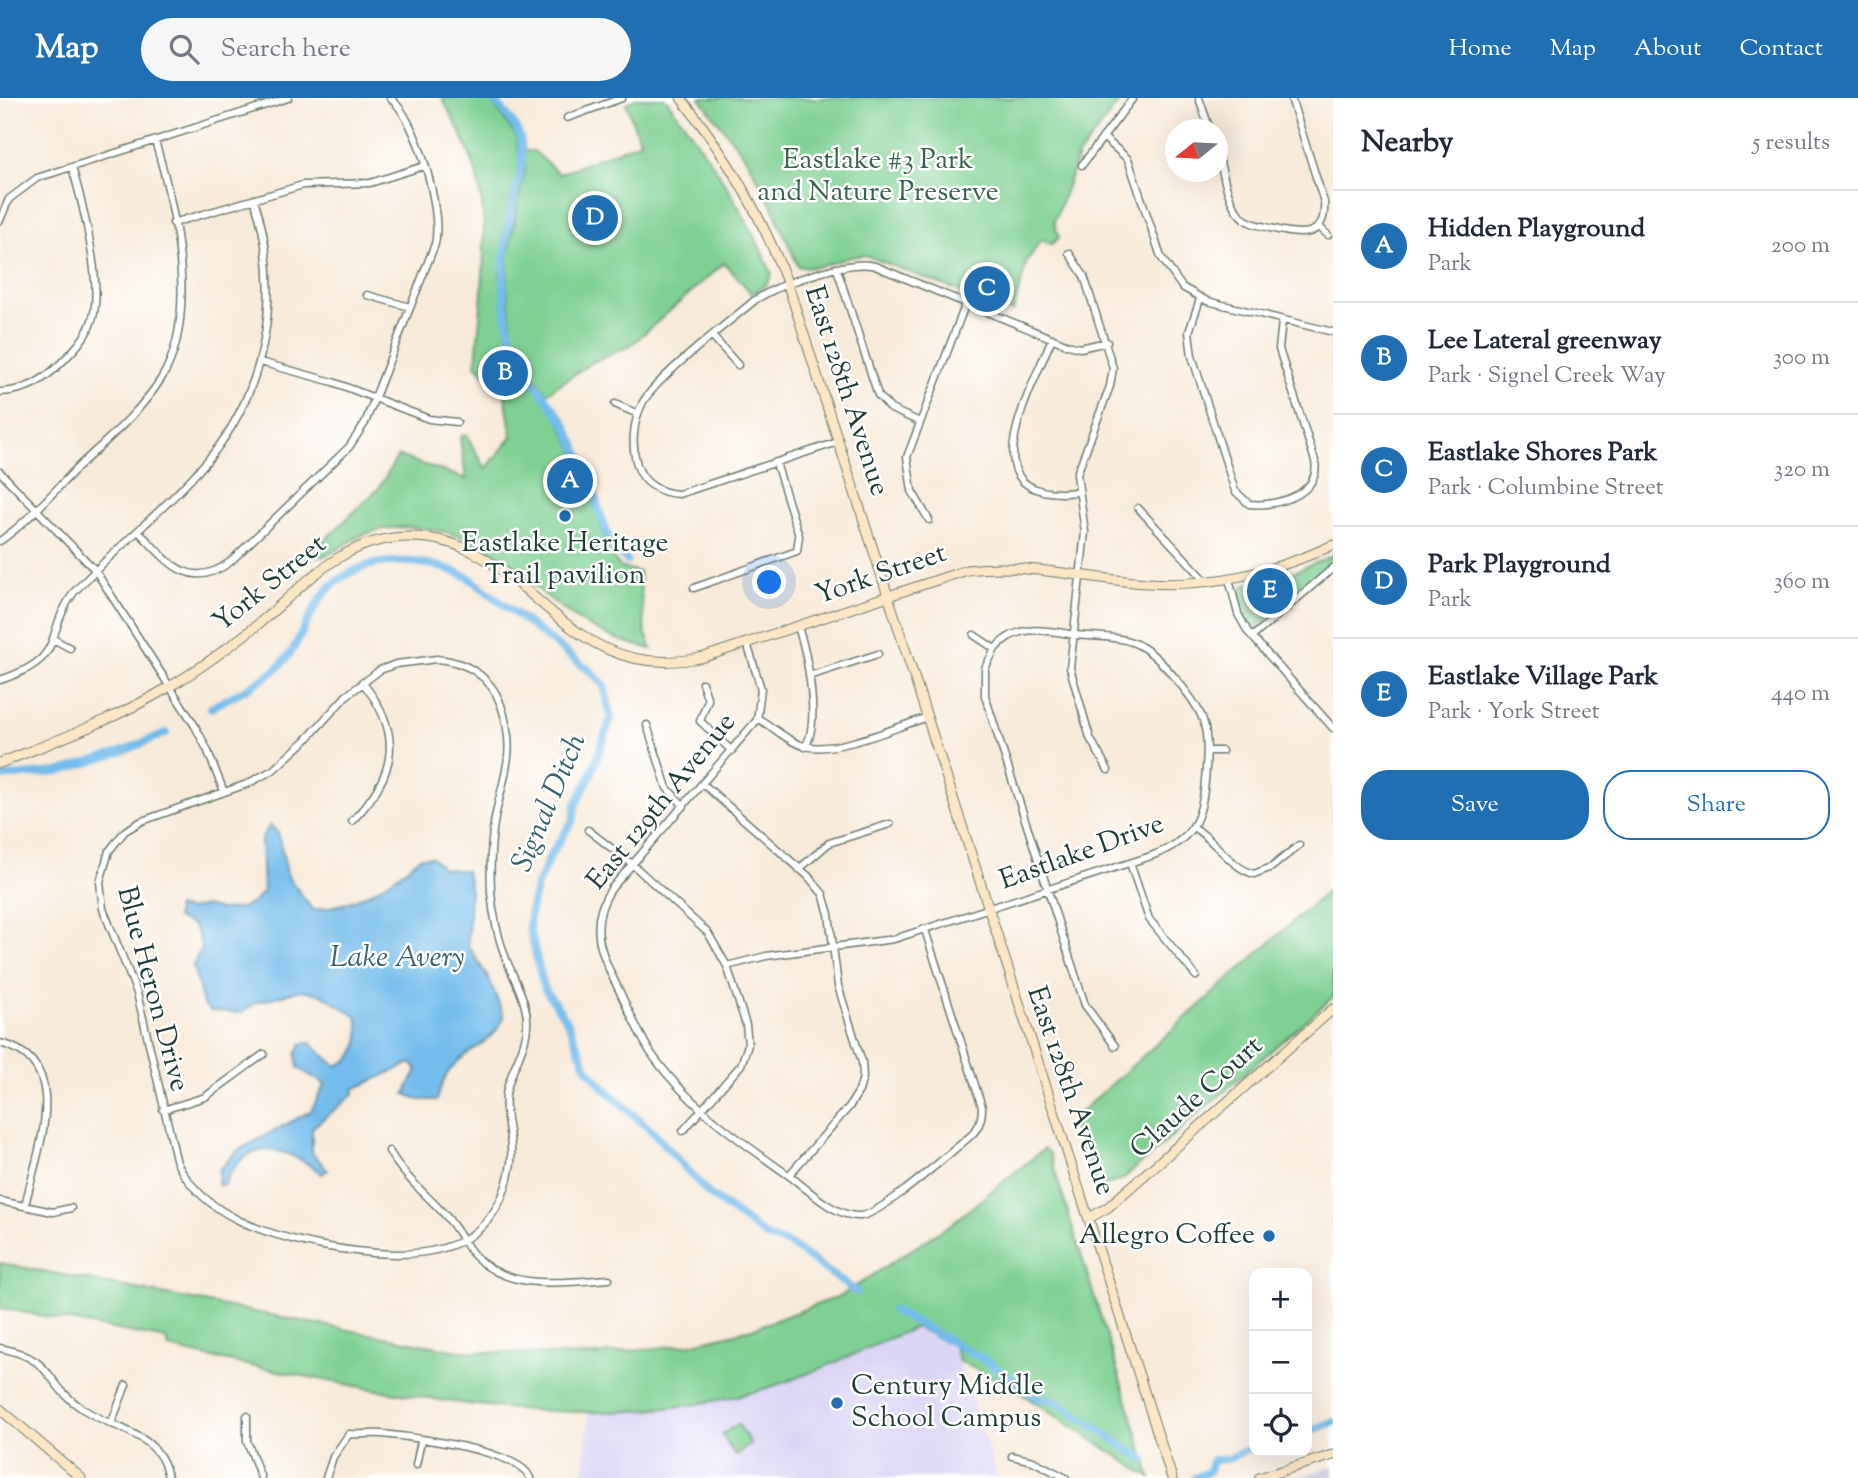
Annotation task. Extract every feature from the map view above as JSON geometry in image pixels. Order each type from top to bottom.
[{"type":"street","points":[[0,217],[9,199],[37,178],[286,98]]},
{"type":"street","points":[[138,531],[176,568],[201,574],[221,569],[349,447],[365,424],[437,233],[437,210],[410,123],[390,98]]},
{"type":"street","points":[[566,118],[622,98]]},
{"type":"street","name":"East 128th Avenue","points":[[681,98],[729,162],[751,200],[788,285],[986,910],[1172,1478]]},
{"type":"street","points":[[1082,165],[1133,98]]},
{"type":"street","points":[[1199,98],[1206,119]]},
{"type":"street","points":[[1227,182],[1236,208],[1247,222],[1299,234],[1318,226],[1324,216],[1324,202],[1291,98]]},
{"type":"street","points":[[1103,137],[1128,159],[1167,268],[1182,287],[1200,299],[1333,332]]},
{"type":"street","points":[[0,541],[134,413],[170,363],[177,340],[182,303],[173,223],[155,141]]},
{"type":"street","points":[[173,223],[303,185],[370,183],[424,166]]},
{"type":"street","points":[[0,392],[26,388],[46,377],[78,346],[92,321],[95,285],[80,197],[72,167]]},
{"type":"street","points":[[0,680],[36,664],[55,640],[68,601],[95,570],[192,477],[224,439],[244,405],[260,362],[268,296],[262,229],[254,199]]},
{"type":"street","points":[[1318,226],[1328,235]]},
{"type":"street","points":[[1069,253],[1084,276],[1107,342],[1112,379],[1077,474],[1077,492],[1085,527],[1073,634],[1071,679],[1090,738],[1108,770]]},
{"type":"street","points":[[838,442],[679,494],[655,488],[643,477],[635,454],[634,437],[638,414],[657,385],[755,300],[788,285],[866,263],[1080,348],[1107,342]]},
{"type":"street","points":[[837,269],[878,395],[891,409],[920,422]]},
{"type":"street","points":[[368,295],[410,307]]},
{"type":"street","points":[[1200,299],[1189,332],[1192,356],[1231,481],[1237,496],[1244,503],[1265,505],[1301,493],[1310,488],[1316,475],[1315,461],[1279,349],[1282,321]]},
{"type":"street","points":[[929,520],[917,504],[907,474],[907,457],[966,303]]},
{"type":"street","points":[[713,337],[738,365]]},
{"type":"street","points":[[1052,338],[1012,443],[1014,467],[1027,485],[1051,494],[1077,492]]},
{"type":"street","points":[[260,362],[333,382],[429,419],[457,422]]},
{"type":"street","points":[[615,404],[638,414]]},
{"type":"street","points":[[694,588],[791,555],[803,548],[776,463]]},
{"type":"street","points":[[0,472],[95,570],[208,749],[224,792]]},
{"type":"street","points":[[1023,493],[1027,485]]},
{"type":"street","points":[[650,496],[655,488]]},
{"type":"street","points":[[1239,511],[1244,503]]},
{"type":"street","points":[[1138,508],[1206,581]]},
{"type":"street","name":"York Street","points":[[0,763],[95,727],[169,688],[220,654],[337,556],[376,541],[393,538],[428,538],[474,553],[588,641],[625,658],[651,663],[681,663],[798,627],[886,595],[978,568],[1147,583],[1206,581],[1229,579],[1288,563],[1333,545]]},
{"type":"street","points":[[1252,638],[1333,568]]},
{"type":"street","points":[[1229,579],[1238,614],[1252,638],[1331,723]]},
{"type":"street","points":[[798,627],[809,676],[811,737],[805,747]]},
{"type":"street","name":"Eastlake Drive","points":[[727,966],[766,956],[894,939],[925,930],[1173,847],[1194,827],[1204,798],[1207,751],[1204,722],[1198,708],[1147,650],[1126,640],[1031,629],[1013,634],[995,649]]},
{"type":"street","points":[[974,635],[995,649],[985,668],[985,696],[1085,1004],[1115,1046]]},
{"type":"street","points":[[55,640],[70,648]]},
{"type":"street","name":"East 129th Avenue","points":[[747,643],[761,690],[757,718],[732,751],[611,889],[600,909],[597,933],[599,948],[650,1051],[668,1074],[727,1131],[836,1209],[852,1216],[867,1215],[878,1210],[967,1139],[980,1123],[982,1107],[925,930]]},
{"type":"street","points":[[809,676],[878,654]]},
{"type":"street","name":"Blue Heron Drive","points":[[455,660],[481,676],[492,687],[500,702],[508,732],[510,754],[491,840],[491,894],[500,942],[523,999],[527,1035],[506,1096],[511,1160],[507,1184],[485,1222],[464,1240],[428,1254],[364,1253],[270,1234],[222,1211],[196,1191],[173,1154],[137,993],[103,909],[100,883],[109,851],[132,826],[260,778],[286,759],[362,682],[396,664],[455,660]]},
{"type":"street","points":[[352,821],[376,794],[389,755],[386,716],[362,682]]},
{"type":"street","points":[[702,683],[708,700],[700,720],[732,751]]},
{"type":"street","points":[[757,718],[805,747],[851,741],[925,718]]},
{"type":"street","points":[[647,725],[667,788],[684,806]]},
{"type":"street","points":[[1207,751],[1222,751]]},
{"type":"street","points":[[703,784],[799,869],[823,894],[830,914],[838,986],[862,1062],[861,1085],[849,1107],[789,1175]]},
{"type":"street","points":[[799,869],[829,843],[890,824]]},
{"type":"street","points":[[1194,827],[1249,873],[1266,871],[1299,845]]},
{"type":"street","points":[[588,830],[632,864],[708,933],[727,966],[746,1025],[748,1045],[744,1061],[736,1074],[683,1131]]},
{"type":"street","points":[[1129,863],[1149,919],[1196,976]]},
{"type":"street","name":"Claude Court","points":[[1089,1218],[1124,1194],[1333,1009]]},
{"type":"street","points":[[0,1043],[18,1048],[34,1061],[44,1078],[47,1092],[25,1206]]},
{"type":"street","points":[[163,1110],[205,1097],[264,1054]]},
{"type":"street","points":[[389,1151],[411,1183],[437,1206],[481,1262],[526,1281],[561,1283],[609,1279]]},
{"type":"street","points":[[0,1201],[53,1212],[71,1208]]},
{"type":"street","points":[[0,1348],[21,1353],[38,1362],[76,1405],[143,1438],[154,1447],[166,1467],[168,1478]]},
{"type":"street","points":[[111,1424],[126,1385]]},
{"type":"street","points":[[0,1409],[81,1478]]},
{"type":"street","points":[[247,1416],[247,1441],[261,1478]]},
{"type":"street","points":[[326,1478],[333,1457],[349,1434],[382,1434],[501,1455],[525,1469],[530,1478]]},
{"type":"street","points":[[415,1465],[421,1441]]},
{"type":"street","points":[[1259,1478],[1333,1455]]},
{"type":"street","points":[[1012,1456],[1033,1461],[1066,1478]]},
{"type":"shaded area","name":"Century Middle School Campus","points":[[916,1327],[954,1346],[998,1478],[583,1478],[589,1413],[674,1407],[766,1388],[824,1368]]},
{"type":"shaded area","points":[[1333,1466],[1333,1478],[1297,1478]]},
{"type":"green space","points":[[442,98],[489,98],[516,136],[520,164],[505,232],[500,276],[510,350],[559,420],[583,469],[609,552],[620,567],[639,572],[645,632],[652,649],[590,627],[565,611],[500,558],[465,538],[445,532],[415,528],[384,529],[365,534],[324,556],[307,557],[379,488],[398,456],[466,479],[460,437],[466,435],[486,469],[512,437],[505,394],[476,365],[484,264],[480,189],[464,140]]},
{"type":"green space","points":[[638,98],[665,98],[681,119],[711,161],[737,205],[772,274],[767,284],[752,294],[724,263],[630,346],[591,363],[547,393],[514,350],[507,287],[508,253],[525,169],[523,151],[534,151],[559,174],[640,142],[626,103]]},
{"type":"green space","name":"Eastlake #3 Park and Nature Preserve","points":[[700,98],[1122,98],[1078,156],[1054,222],[1059,238],[1051,244],[1041,240],[1027,261],[1013,312],[865,255],[823,266],[798,266],[767,195],[746,158]]},
{"type":"green space","points":[[1333,555],[1333,563],[1258,627],[1247,624],[1237,593],[1243,586],[1284,576]]},
{"type":"green space","points":[[1333,886],[1333,997],[1123,1179],[1102,1184],[1090,1178],[1073,1128],[1076,1116]]},
{"type":"green space","points":[[1044,1149],[1049,1152],[1151,1478],[1006,1384],[959,1361],[954,1346],[916,1327],[824,1367],[753,1392],[680,1406],[583,1412],[486,1406],[389,1392],[169,1348],[166,1339],[0,1308],[0,1263],[458,1351],[586,1356],[690,1344],[752,1329],[842,1295],[951,1224]]},
{"type":"green space","points":[[738,1424],[751,1444],[735,1455],[722,1435]]},
{"type":"water","name":"Lake Avery","points":[[270,825],[278,833],[288,877],[313,910],[343,904],[371,893],[420,857],[432,857],[442,868],[466,871],[470,885],[468,945],[490,981],[504,1017],[489,1038],[450,1070],[442,1083],[437,1100],[420,1100],[405,1094],[417,1070],[411,1063],[354,1089],[354,1094],[312,1128],[312,1153],[328,1170],[322,1174],[295,1157],[268,1150],[255,1152],[244,1158],[233,1169],[224,1185],[218,1185],[219,1170],[237,1151],[311,1111],[325,1084],[298,1068],[296,1054],[302,1043],[310,1043],[336,1066],[350,1058],[359,1040],[357,1017],[323,995],[302,990],[257,1002],[241,1013],[210,1011],[203,1004],[193,965],[202,947],[194,926],[176,918],[177,907],[188,910],[205,906],[221,910],[241,908],[253,903],[263,891],[261,839]]},
{"type":"waterway","points":[[493,98],[516,128],[522,147],[518,185],[507,233],[504,299],[512,341],[532,379]]},
{"type":"waterway","points":[[534,382],[564,422],[584,464],[609,540],[627,561]]},
{"type":"waterway","name":"Signal Ditch","points":[[211,708],[260,681],[283,662],[321,598],[335,583],[370,565],[390,562],[430,565],[468,577],[590,671],[604,685],[611,718],[591,775],[576,804],[573,820],[550,856],[531,907],[529,927],[544,988],[567,1021],[587,1068],[602,1086],[654,1133],[709,1194],[767,1237],[789,1244],[857,1292]]},
{"type":"waterway","name":"Signal Ditch","points":[[0,777],[58,772],[121,752],[166,733]]},
{"type":"waterway","name":"Signal Ditch","points":[[893,1310],[987,1361],[1038,1398],[1054,1400],[1144,1459]]},
{"type":"waterway","points":[[1312,1430],[1333,1422]]},
{"type":"waterway","points":[[1195,1478],[1208,1472],[1213,1460],[1228,1459],[1249,1448]]},
{"type":"place","name":"Park Playground","points":[[595,218]]},
{"type":"place","name":"Eastlake Shores Park","points":[[987,289]]},
{"type":"place","name":"Lee Lateral greenway","points":[[505,373]]},
{"type":"place","name":"Hidden Playground","points":[[570,481]]},
{"type":"place","name":"Eastlake Heritage Trail pavilion","points":[[565,516]]},
{"type":"place","name":"Eastlake Village Park","points":[[1270,591]]},
{"type":"place","name":"Allegro Coffee","points":[[1269,1236]]},
{"type":"place","name":"Century Middle School Campus","points":[[837,1403]]}]
